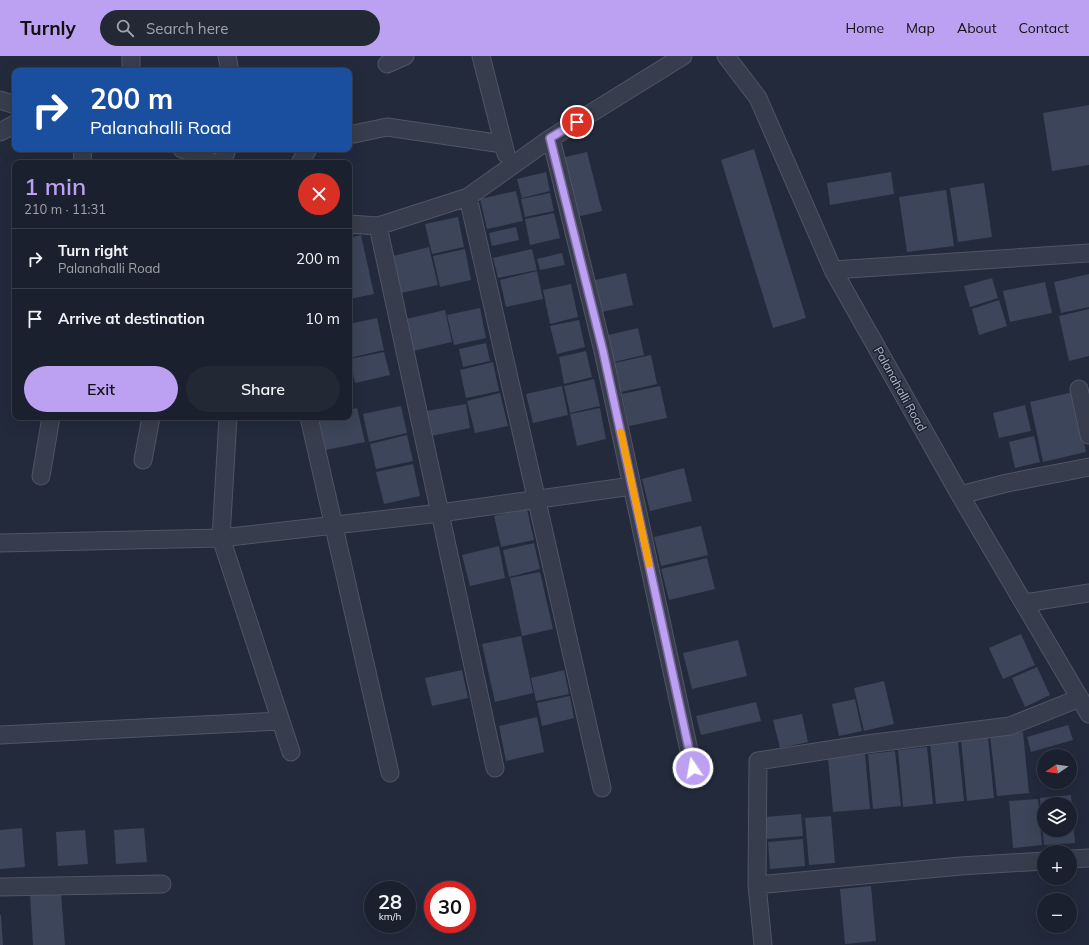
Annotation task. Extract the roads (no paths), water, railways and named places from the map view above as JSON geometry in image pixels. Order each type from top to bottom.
[{"type":"street","points":[[131,56],[131,68]]},
{"type":"street","points":[[227,56],[229,68]]},
{"type":"street","points":[[387,64],[405,56]]},
{"type":"street","points":[[482,56],[509,168]]},
{"type":"street","points":[[352,224],[378,226],[468,197],[550,138],[683,56]]},
{"type":"street","name":"Palanahalli Road","points":[[726,56],[758,98],[833,270],[960,495],[1089,714]]},
{"type":"street","points":[[0,100],[12,104]]},
{"type":"street","points":[[0,132],[12,126]]},
{"type":"street","points":[[352,134],[387,127],[503,144]]},
{"type":"street","points":[[550,138],[603,351],[693,768]]},
{"type":"street","points":[[189,155],[204,160]]},
{"type":"street","points":[[468,197],[602,788]]},
{"type":"street","points":[[378,226],[496,768]]},
{"type":"street","points":[[833,270],[1089,253]]},
{"type":"street","points":[[1079,389],[1089,435]]},
{"type":"street","points":[[41,476],[50,420]]},
{"type":"street","points":[[143,460],[150,420]]},
{"type":"street","points":[[228,420],[221,538],[291,752]]},
{"type":"street","points":[[310,420],[332,525],[390,773]]},
{"type":"street","points":[[960,495],[1007,483],[1089,467]]},
{"type":"street","points":[[0,543],[221,538],[440,513],[632,486]]},
{"type":"street","points":[[1025,603],[1089,593]]},
{"type":"street","points":[[764,945],[757,885],[758,762],[867,744],[1010,726],[1080,698]]},
{"type":"street","points":[[0,735],[281,721]]},
{"type":"street","points":[[1077,859],[1089,858]]},
{"type":"street","points":[[757,885],[961,866],[1037,861]]},
{"type":"street","points":[[0,887],[162,884]]}]
